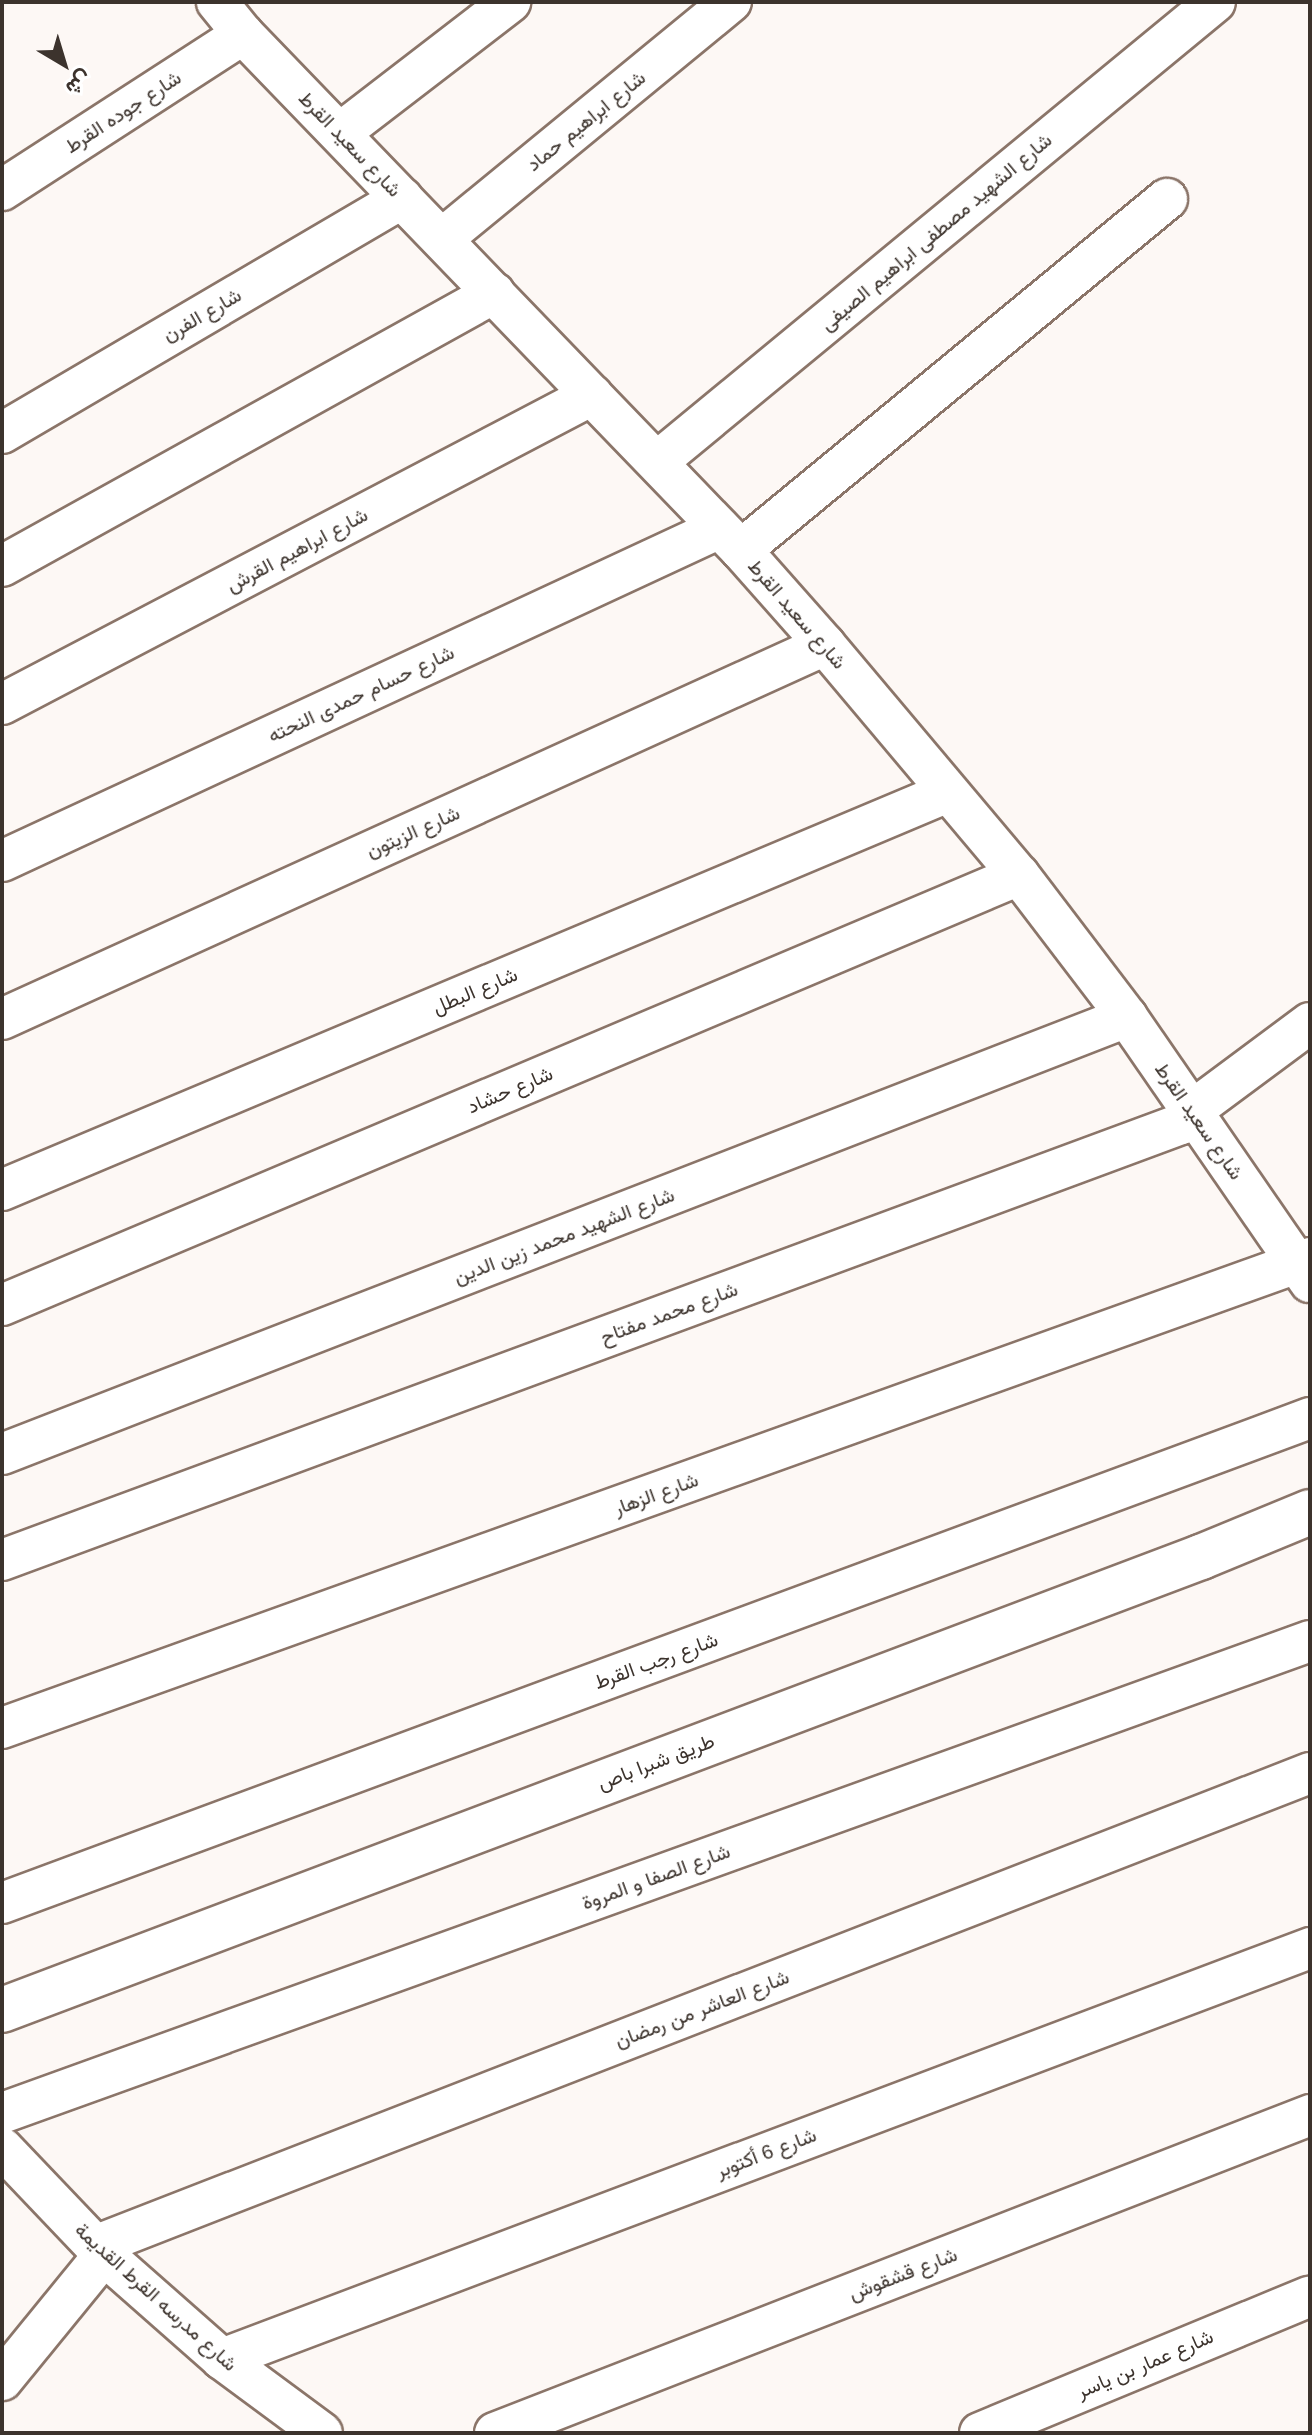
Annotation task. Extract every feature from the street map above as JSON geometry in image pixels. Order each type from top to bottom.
[{"type":"main road","name":"طريق شبرا باص","points":[[2,2010],[1201,1557],[1310,1512]]},
{"type":"street","points":[[340,133],[510,2]]},
{"type":"street","name":"شارع ابراهيم حماد","points":[[442,239],[731,2]]},
{"type":"street","name":"شارع الشهيد مصطفى ابراهيم الصيفى","points":[[657,462],[1215,2]]},
{"type":"street","name":"شارع سعيد القرط","points":[[233,13],[340,133],[731,539],[825,645],[1019,875],[1127,1017],[1306,1268]]},
{"type":"street","name":"شارع جوده القرط","points":[[2,190],[233,13]]},
{"type":"street","name":"شارع الفرن","points":[[2,433],[402,198]]},
{"type":"street","name":"شارع حسام حمدى النحته","points":[[2,861],[731,539],[1167,199]]},
{"type":"street","points":[[2,566],[494,293]]},
{"type":"street","name":"شارع ابراهيم القرش","points":[[2,704],[592,395]]},
{"type":"street","name":"شارع الزيتون","points":[[4,1012],[825,645]]},
{"type":"street","name":"شارع البطل","points":[[2,1190],[948,792]]},
{"type":"street","name":"شارع حشاد","points":[[2,1305],[1019,875]]},
{"type":"street","name":"شارع الشهيد محمد زين الدين","points":[[2,1454],[1127,1017]]},
{"type":"street","name":"شارع محمد مفتاح","points":[[2,1560],[1181,1124],[1201,1104],[1310,1023]]},
{"type":"street","name":"شارع الزهار","points":[[2,1728],[1306,1268]]},
{"type":"street","name":"شارع رجب القرط","points":[[2,1903],[1310,1418]]},
{"type":"street","name":"شارع الصفا و المروة","points":[[2,2113],[1310,1641]]},
{"type":"street","name":"شارع العاشر من رمضان","points":[[99,2250],[1310,1773]]},
{"type":"street","name":"شارع 6 أكتوبر","points":[[222,2359],[1310,1948]]},
{"type":"street","name":"شارع قشقوش","points":[[495,2433],[1310,2115]]},
{"type":"street","name":"شارع مدرسه القرط القديمة","points":[[2,2148],[99,2250],[222,2359],[322,2433]]},
{"type":"street","points":[[2,2380],[99,2250]]},
{"type":"street","name":"شارع عمار بن ياسر","points":[[980,2433],[1310,2296]]}]
